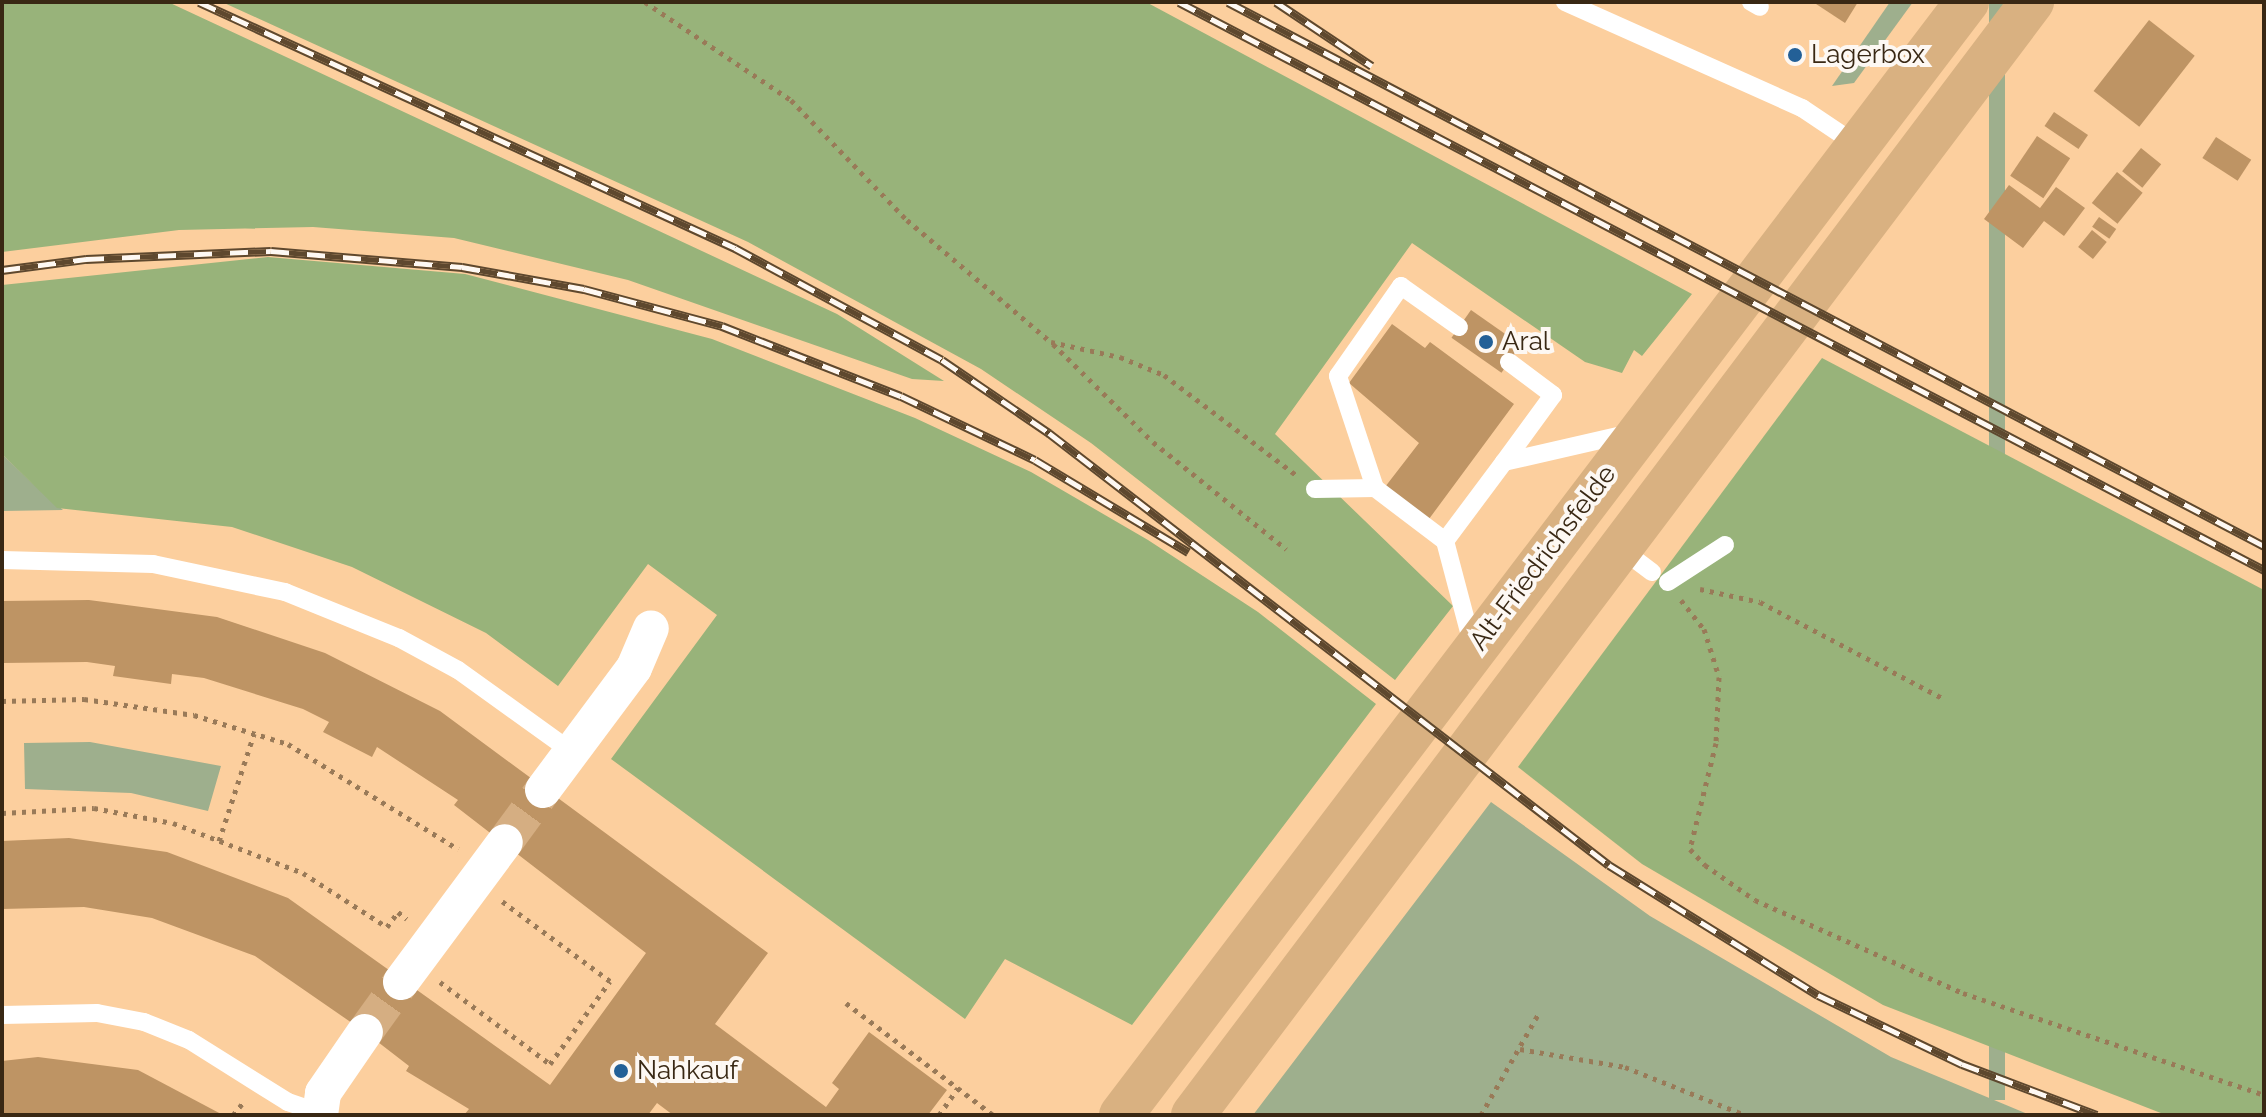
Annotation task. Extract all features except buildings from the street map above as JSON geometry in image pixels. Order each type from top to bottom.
[{"type":"main road","name":"Alt-Friedrichsfelde","points":[[1121,1115],[1967,2]]},
{"type":"main road","points":[[1193,1115],[1452,771],[1647,567],[2032,2]]},
{"type":"street","points":[[543,790],[634,668],[651,628]]},
{"type":"street","points":[[401,982],[495,855]]},
{"type":"street","points":[[320,1114],[334,1074],[365,1032]]},
{"type":"lane","points":[[1565,2],[1802,108],[1857,145]]},
{"type":"lane","points":[[1459,327],[1401,286],[1338,376],[1375,488],[1445,541],[1474,649]]},
{"type":"lane","points":[[1445,541],[1553,395],[1509,362]]},
{"type":"lane","points":[[1504,462],[1640,431]]},
{"type":"lane","points":[[1315,489],[1375,488]]},
{"type":"lane","points":[[1647,567],[1725,545]]},
{"type":"lane","points":[[2,560],[153,564],[285,592],[434,657],[572,752]]},
{"type":"lane","points":[[2,1015],[97,1013],[144,1022],[189,1040],[288,1102],[320,1114]]},
{"type":"path","points":[[645,2],[791,100],[907,220],[1051,342],[1153,442],[1286,549]]},
{"type":"path","points":[[1051,342],[1120,357],[1164,375],[1315,489]]},
{"type":"path","points":[[1647,567],[1704,629],[1719,677],[1716,743],[1690,849],[1705,865],[1755,900],[1963,993],[2264,1095]]},
{"type":"path","points":[[1740,598],[1760,602],[1942,698]]},
{"type":"path","points":[[2,701],[84,699],[194,715],[288,744],[375,794],[495,855],[502,883],[493,895],[610,981],[550,1064],[432,976],[450,951],[398,912],[387,927],[303,873],[173,823],[94,808],[2,813]]},
{"type":"path","points":[[219,841],[254,734]]},
{"type":"path","points":[[846,1003],[993,1115]]},
{"type":"path","points":[[1481,1115],[1539,1013]]},
{"type":"path","points":[[1520,1049],[1625,1067],[1745,1115]]},
{"type":"path","points":[[939,1115],[958,1088]]},
{"type":"green space","points":[[2,2],[168,2],[837,314],[944,381],[912,379],[628,280],[454,238],[313,227],[179,230],[2,252]]},
{"type":"green space","points":[[222,2],[1146,2],[1692,294],[1642,356],[1634,350],[1622,373],[1585,362],[1412,243],[1275,434],[1453,606],[1395,680],[1091,443],[981,369],[748,242]]},
{"type":"green space","points":[[1890,2],[1913,2],[1854,83],[1832,86]]},
{"type":"green space","points":[[1989,2],[2005,2],[2005,1100],[1989,1100]]},
{"type":"green space","points":[[268,257],[465,274],[712,339],[915,418],[1031,472],[1148,540],[1258,612],[1376,704],[1132,1025],[1005,959],[965,1019],[611,759],[717,615],[648,564],[558,686],[486,633],[352,567],[232,527],[57,508],[2,454],[2,285]]},
{"type":"green space","points":[[1822,358],[2264,590],[2264,1115],[2166,1115],[1883,1005],[1642,864],[1518,767]]},
{"type":"green space","points":[[2,454],[30,481],[63,510],[2,511]]},
{"type":"green space","points":[[90,742],[221,766],[208,811],[131,793],[25,789],[24,743]]},
{"type":"green space","points":[[1491,802],[1650,916],[1891,1057],[2030,1115],[1253,1115]]},
{"type":"tunnel","points":[[505,842],[543,790]]},
{"type":"tunnel","points":[[365,1032],[401,982]]},
{"type":"railway","points":[[199,2],[735,248],[942,360],[1049,433],[1609,865],[1818,995],[1962,1064],[2097,1115]]},
{"type":"railway","points":[[1179,2],[2264,570]]},
{"type":"railway","points":[[1228,2],[2264,546]]},
{"type":"railway","points":[[1276,2],[1372,66]]},
{"type":"railway","points":[[2,270],[86,259],[271,251],[462,267],[584,289],[722,326],[901,396],[1035,460],[1188,552]]},
{"type":"place","name":"Lagerbox","points":[[1795,55]]},
{"type":"place","name":"Aral","points":[[1486,342]]},
{"type":"place","name":"Nahkauf","points":[[621,1071]]}]
